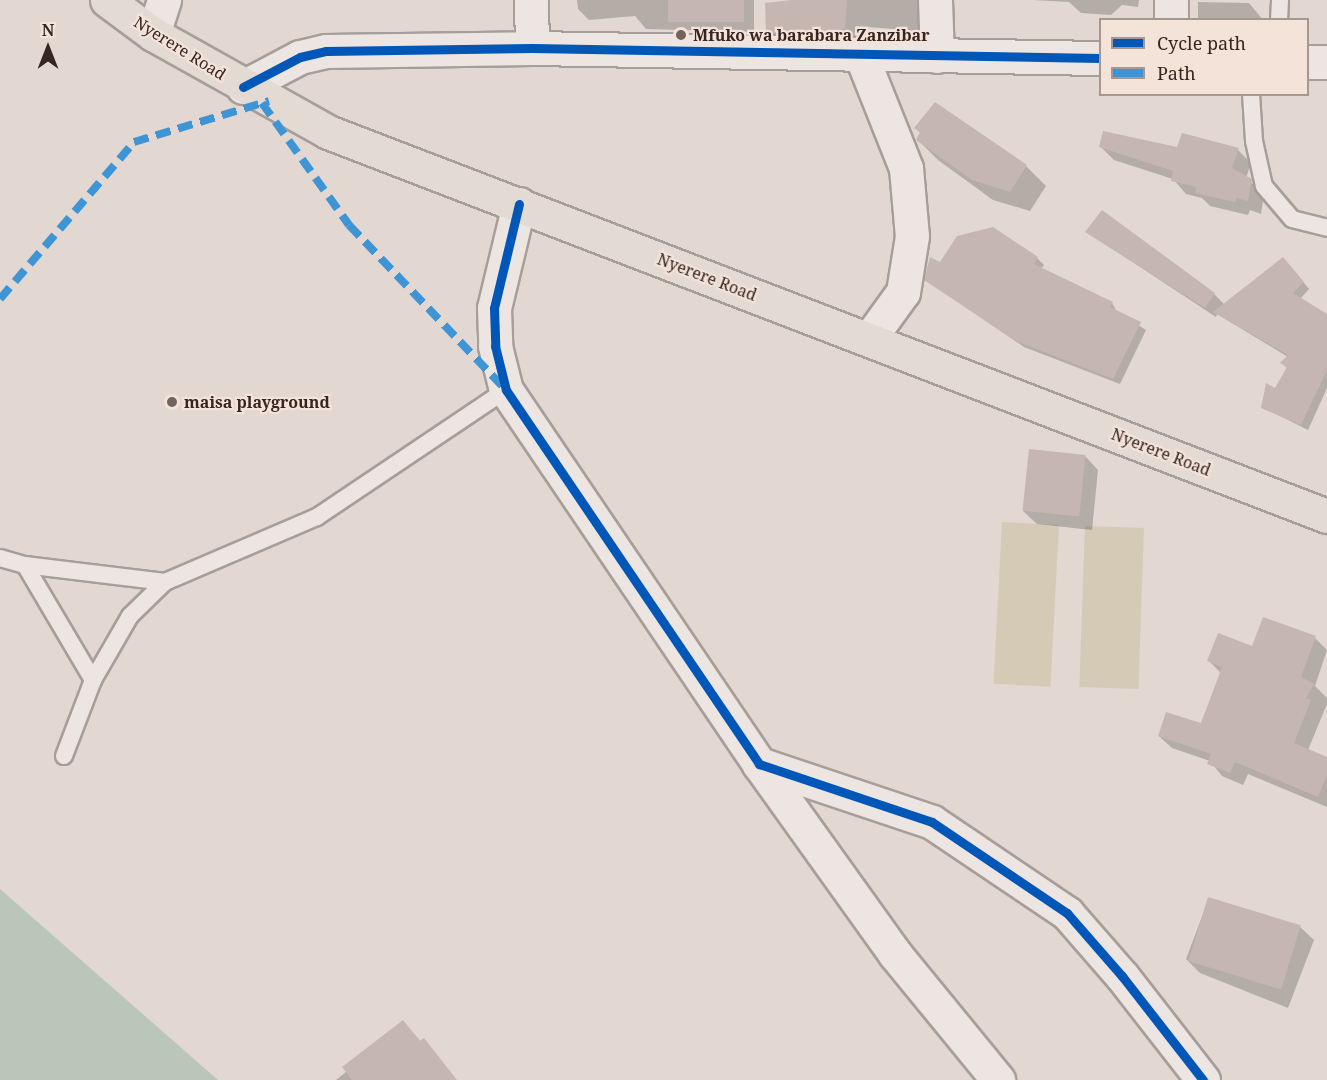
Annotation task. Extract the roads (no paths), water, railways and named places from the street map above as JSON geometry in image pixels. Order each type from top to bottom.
[{"type":"main road","name":"Nyerere Road","points":[[107,0],[153,34],[243,87],[328,132],[1327,516]]},
{"type":"street","points":[[153,34],[164,0]]},
{"type":"street","points":[[531,0],[532,48]]},
{"type":"street","points":[[934,0],[937,57]]},
{"type":"street","points":[[1170,18],[1171,0]]},
{"type":"street","points":[[243,87],[300,57],[326,51],[532,48],[937,57],[1099,58]]},
{"type":"street","points":[[861,55],[906,168],[912,236],[903,292],[869,339]]},
{"type":"street","points":[[1309,62],[1327,62]]},
{"type":"street","points":[[519,204],[494,308],[495,346],[506,390],[759,764],[896,954],[998,1080]]},
{"type":"street","points":[[759,764],[932,822],[1066,914],[1122,976],[1203,1080]]},
{"type":"lane","points":[[1279,18],[1280,0]]},
{"type":"lane","points":[[1251,96],[1254,141],[1264,186],[1292,219],[1327,228]]},
{"type":"lane","points":[[64,756],[93,680],[130,616],[165,582],[317,517],[506,390]]},
{"type":"lane","points":[[0,558],[25,565],[165,582]]},
{"type":"lane","points":[[25,565],[93,680]]},
{"type":"place","name":"Mfuko wa barabara Zanzibar","points":[[681,35]]},
{"type":"place","name":"maisa playground","points":[[172,402]]}]
